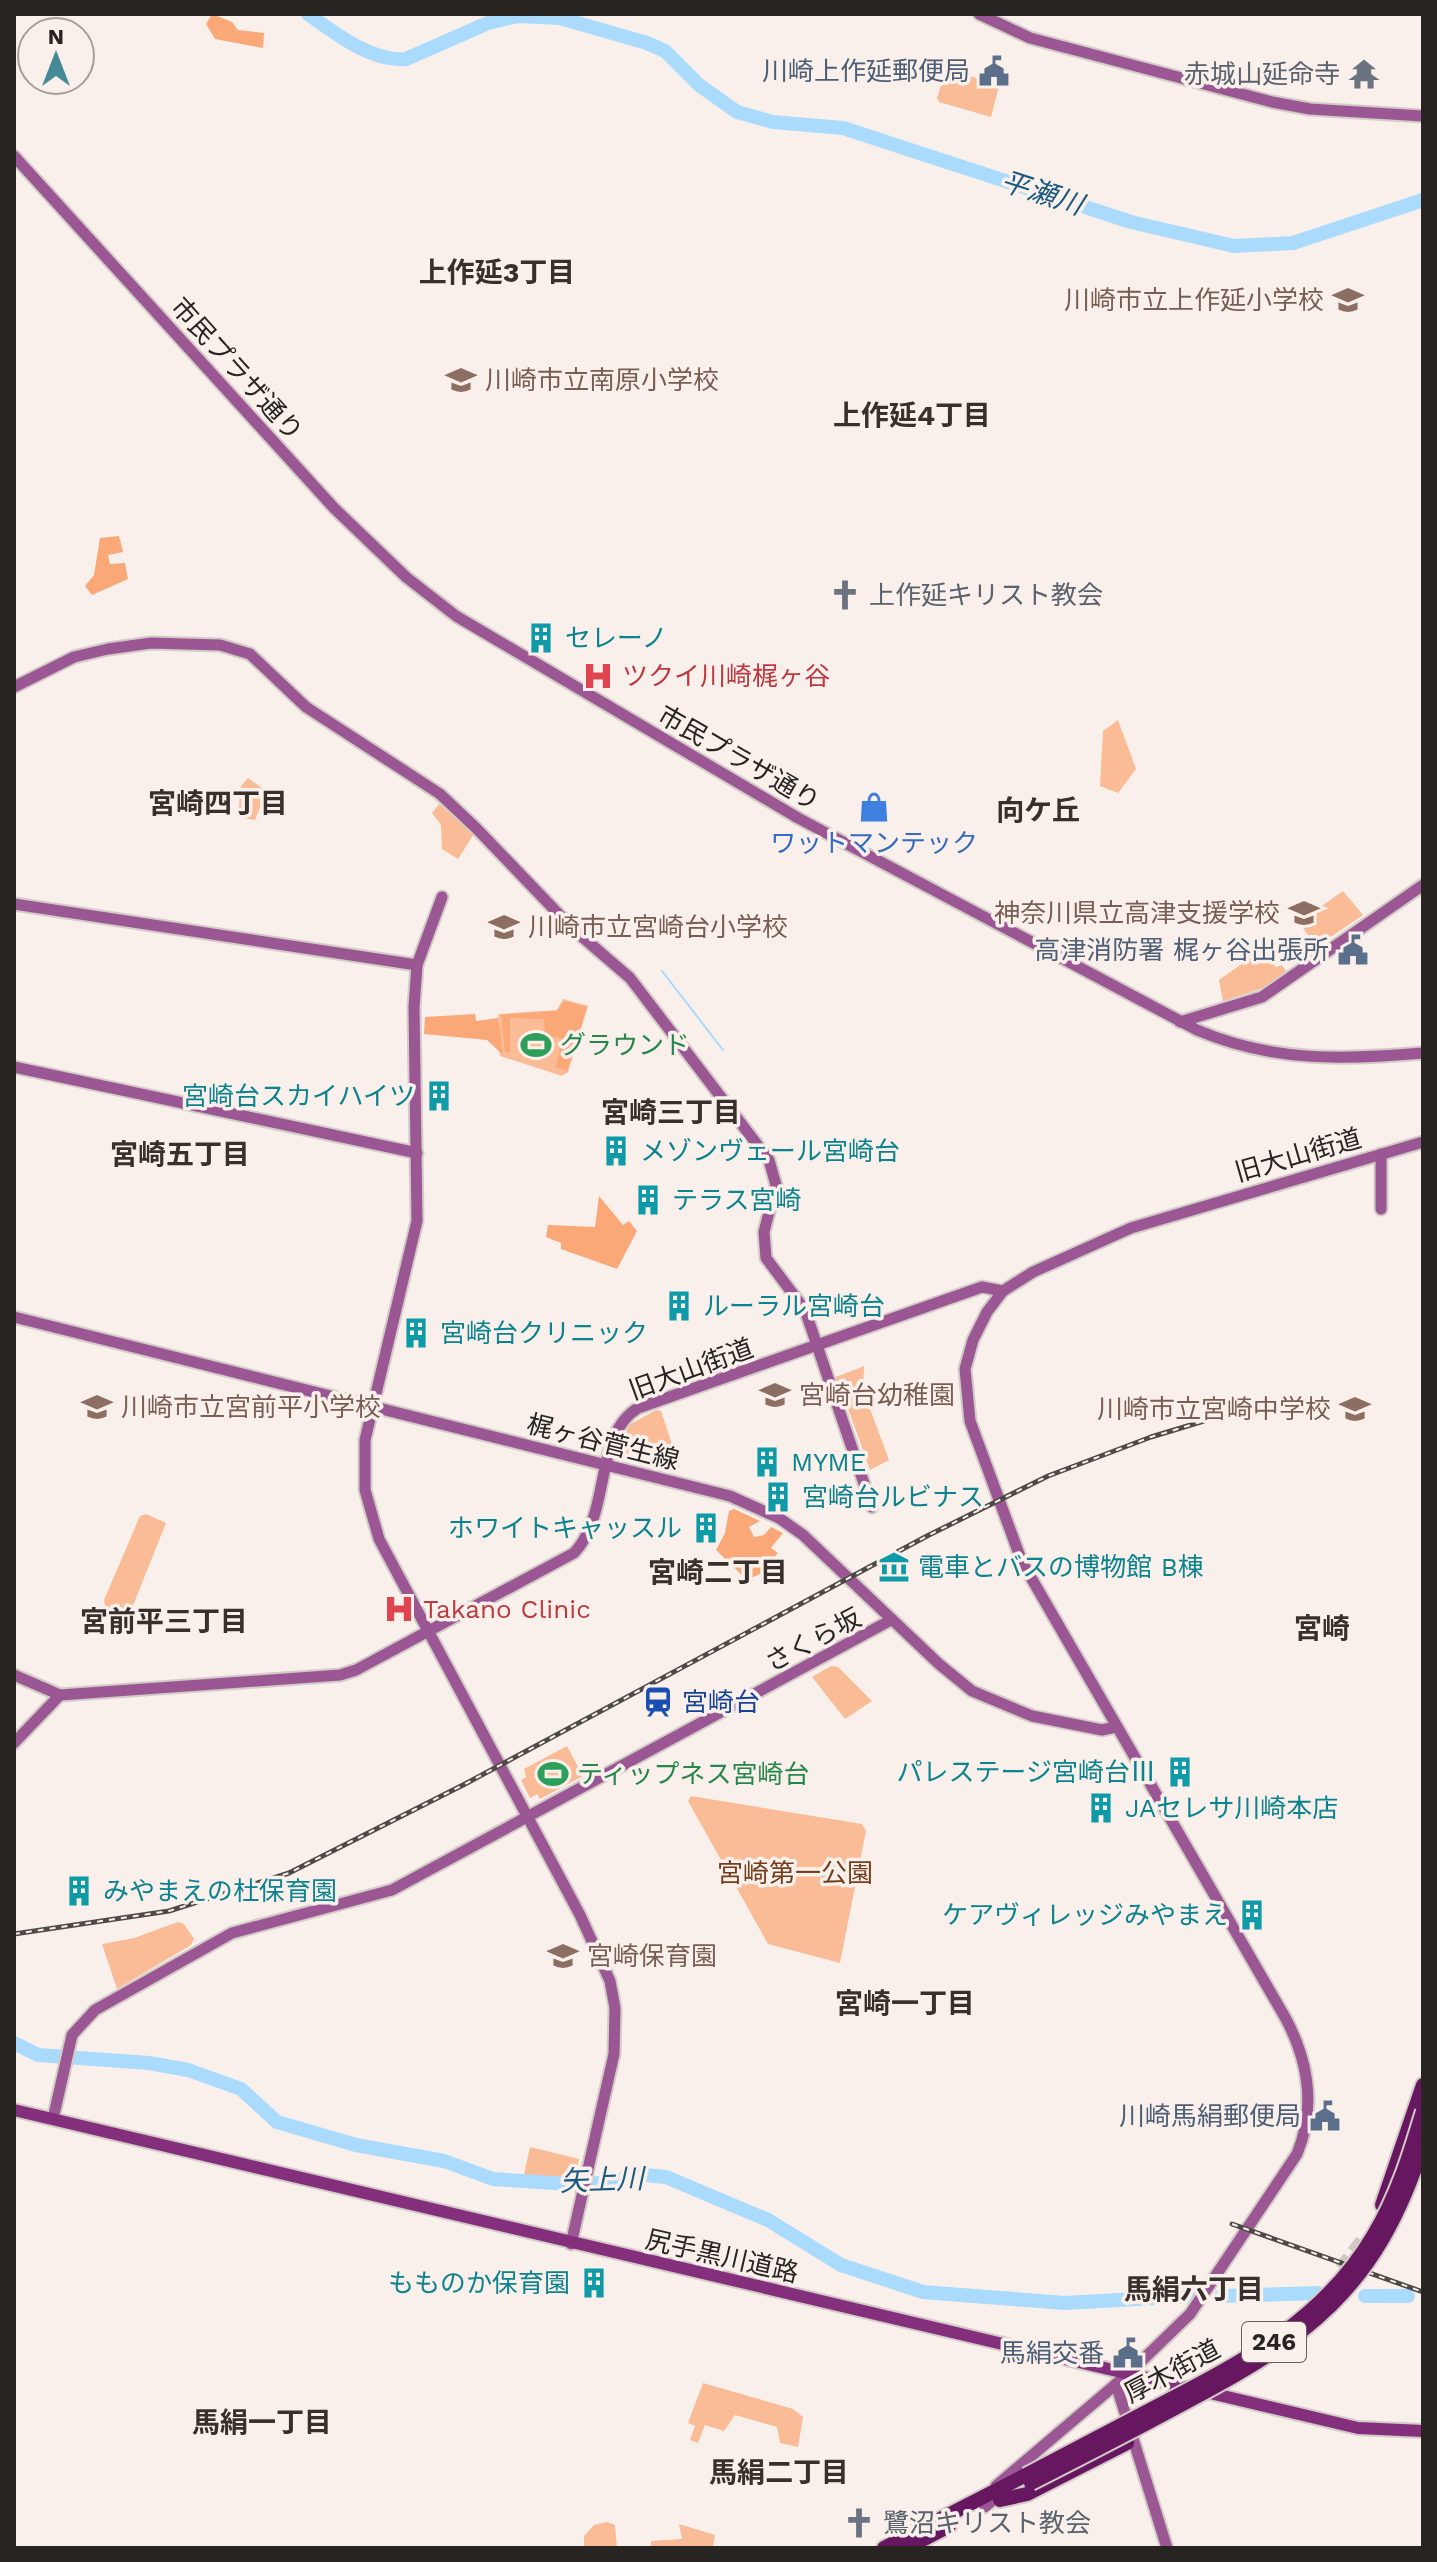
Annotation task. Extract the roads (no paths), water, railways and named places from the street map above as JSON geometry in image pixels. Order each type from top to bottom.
[{"type":"highway","points":[[1362,2241],[1394,2176],[1423,2085]]},
{"type":"highway","name":"厚木街道","points":[[907,2548],[979,2506],[1011,2483],[1245,2360],[1311,2312],[1343,2278],[1373,2236],[1399,2184],[1423,2111]]},
{"type":"highway","name":"厚木街道","points":[[884,2548],[979,2506],[1000,2500],[1026,2475],[1253,2367],[1300,2334],[1345,2291],[1372,2257],[1405,2196],[1423,2145]]},
{"type":"highway","points":[[1183,2386],[1272,2335],[1297,2316],[1341,2269]]},
{"type":"highway","points":[[1000,2500],[1027,2494],[1127,2443]]},
{"type":"main road","name":"尻手黒川道路","points":[[14,2110],[1358,2428],[1423,2431]]},
{"type":"street","points":[[979,14],[1030,38],[1272,102],[1310,109],[1423,116]]},
{"type":"street","name":"市民プラザ通り","points":[[14,156],[334,508],[406,577],[456,616],[791,814],[1180,1022],[1236,1045],[1280,1055],[1334,1059],[1423,1053]]},
{"type":"street","points":[[14,687],[74,657],[108,649],[151,643],[234,647],[250,654],[306,707],[440,794],[572,928],[630,978],[762,1149],[774,1170],[776,1185],[764,1232],[766,1258],[805,1310],[872,1507]]},
{"type":"street","points":[[1180,1022],[1262,997],[1423,885]]},
{"type":"street","points":[[442,897],[417,965],[414,1007],[417,1221],[372,1408],[363,1460],[369,1512],[379,1539],[595,1946],[613,1993],[614,2054],[571,2244]]},
{"type":"street","points":[[14,904],[417,965]]},
{"type":"street","points":[[14,1067],[417,1153]]},
{"type":"street","name":"旧大山街道","points":[[14,1675],[60,1695],[340,1675],[574,1553],[593,1524],[617,1428],[638,1408],[986,1286],[1003,1291],[1033,1272],[1131,1228],[1423,1142]]},
{"type":"street","points":[[1381,1154],[1381,1209]]},
{"type":"street","points":[[979,2506],[1026,2475],[1200,2303],[1282,2179],[1305,2134],[1309,2099],[1305,2062],[1286,2019],[1022,1562],[970,1421],[965,1369],[976,1332],[1003,1291]]},
{"type":"street","points":[[969,1293],[983,1298],[991,1307]]},
{"type":"street","name":"梶ヶ谷菅生線","points":[[14,1317],[730,1496],[779,1518],[803,1535],[956,1679],[998,1704],[1064,1723],[1102,1730],[1116,1727]]},
{"type":"street","name":"さくら坂","points":[[53,2119],[72,2035],[85,2017],[232,1933],[392,1890],[891,1620]]},
{"type":"street","points":[[14,1743],[60,1695]]},
{"type":"street","points":[[1116,2384],[1167,2548]]},
{"type":"waterway","name":"平瀬川","points":[[308,14],[367,51],[393,59],[406,59],[488,23],[518,16],[560,18],[665,51],[699,85],[737,112],[773,122],[843,128],[1131,222],[1234,246],[1293,243],[1423,200]]},
{"type":"waterway","points":[[662,971],[723,1050]]},
{"type":"waterway","name":"矢上川","points":[[14,2043],[38,2055],[149,2063],[188,2070],[241,2089],[277,2122],[356,2145],[444,2161],[493,2179],[569,2184],[599,2183],[645,2175],[666,2177],[768,2220],[841,2265],[923,2292],[1065,2303],[1192,2296]]},
{"type":"waterway","name":"矢上川","points":[[1221,2296],[1318,2293]]},
{"type":"waterway","name":"矢上川","points":[[1365,2296],[1408,2296]]},
{"type":"tunnel","points":[[1341,2269],[1362,2241]]},
{"type":"railway","points":[[14,1934],[169,1911],[289,1873],[465,1784],[927,1536],[1048,1476],[1151,1437],[1270,1401]]},
{"type":"railway","points":[[1232,2224],[1423,2292]]},
{"type":"place","name":"川崎上作延郵便局","points":[[994,71]]},
{"type":"place","name":"赤城山延命寺","points":[[1364,74]]},
{"type":"place","name":"川崎市立上作延小学校","points":[[1348,300]]},
{"type":"place","name":"川崎市立南原小学校","points":[[461,380]]},
{"type":"place","name":"上作延キリスト教会","points":[[845,595]]},
{"type":"place","name":"セレーノ","points":[[541,638]]},
{"type":"place","name":"ツクイ川崎梶ヶ谷","points":[[598,676]]},
{"type":"place","name":"ワットマンテック","points":[[874,807]]},
{"type":"place","name":"神奈川県立高津支援学校","points":[[1304,913]]},
{"type":"place","name":"川崎市立宮崎台小学校","points":[[504,927]]},
{"type":"place","name":"高津消防署 梶ヶ谷出張所","points":[[1353,950]]},
{"type":"place","name":"グラウンド","points":[[536,1045]]},
{"type":"place","name":"宮崎台スカイハイツ","points":[[439,1096]]},
{"type":"place","name":"メゾンヴェール宮崎台","points":[[616,1151]]},
{"type":"place","name":"テラス宮崎","points":[[648,1200]]},
{"type":"place","name":"ルーラル宮崎台","points":[[679,1306]]},
{"type":"place","name":"宮崎台クリニック","points":[[416,1333]]},
{"type":"place","name":"宮崎台幼稚園","points":[[775,1395]]},
{"type":"place","name":"川崎市立宮前平小学校","points":[[97,1407]]},
{"type":"place","name":"川崎市立宮崎中学校","points":[[1355,1409]]},
{"type":"place","name":"MYME","points":[[767,1462]]},
{"type":"place","name":"宮崎台ルビナス","points":[[778,1497]]},
{"type":"place","name":"ホワイトキャッスル","points":[[706,1528]]},
{"type":"place","name":"電車とバスの博物館 B棟","points":[[894,1567]]},
{"type":"place","name":"Takano Clinic","points":[[399,1609]]},
{"type":"place","name":"宮崎台","points":[[658,1702]]},
{"type":"place","name":"パレステージ宮崎台Ⅲ","points":[[1180,1772]]},
{"type":"place","name":"ティップネス宮崎台","points":[[553,1774]]},
{"type":"place","name":"JAセレサ川崎本店","points":[[1101,1808]]},
{"type":"place","name":"みやまえの杜保育園","points":[[79,1891]]},
{"type":"place","name":"ケアヴィレッジみやまえ","points":[[1252,1915]]},
{"type":"place","name":"宮崎保育園","points":[[563,1956]]},
{"type":"place","name":"川崎馬絹郵便局","points":[[1325,2116]]},
{"type":"place","name":"もものか保育園","points":[[594,2283]]},
{"type":"place","name":"馬絹交番","points":[[1128,2353]]},
{"type":"place","name":"鷺沼キリスト教会","points":[[859,2523]]},
{"type":"district","name":"上作延3丁目","points":[[497,272]]},
{"type":"district","name":"上作延4丁目","points":[[912,415]]},
{"type":"district","name":"宮崎四丁目","points":[[218,803]]},
{"type":"district","name":"向ケ丘","points":[[1038,810]]},
{"type":"district","name":"宮崎三丁目","points":[[671,1112]]},
{"type":"district","name":"宮崎五丁目","points":[[180,1154]]},
{"type":"district","name":"宮崎二丁目","points":[[718,1572]]},
{"type":"district","name":"宮前平三丁目","points":[[164,1621]]},
{"type":"district","name":"宮崎","points":[[1322,1628]]},
{"type":"district","name":"宮崎一丁目","points":[[905,2003]]},
{"type":"district","name":"馬絹六丁目","points":[[1194,2289]]},
{"type":"district","name":"馬絹一丁目","points":[[262,2422]]},
{"type":"district","name":"馬絹二丁目","points":[[779,2472]]},
{"type":"park label","name":"宮崎第一公園","points":[[795,1873]]}]
